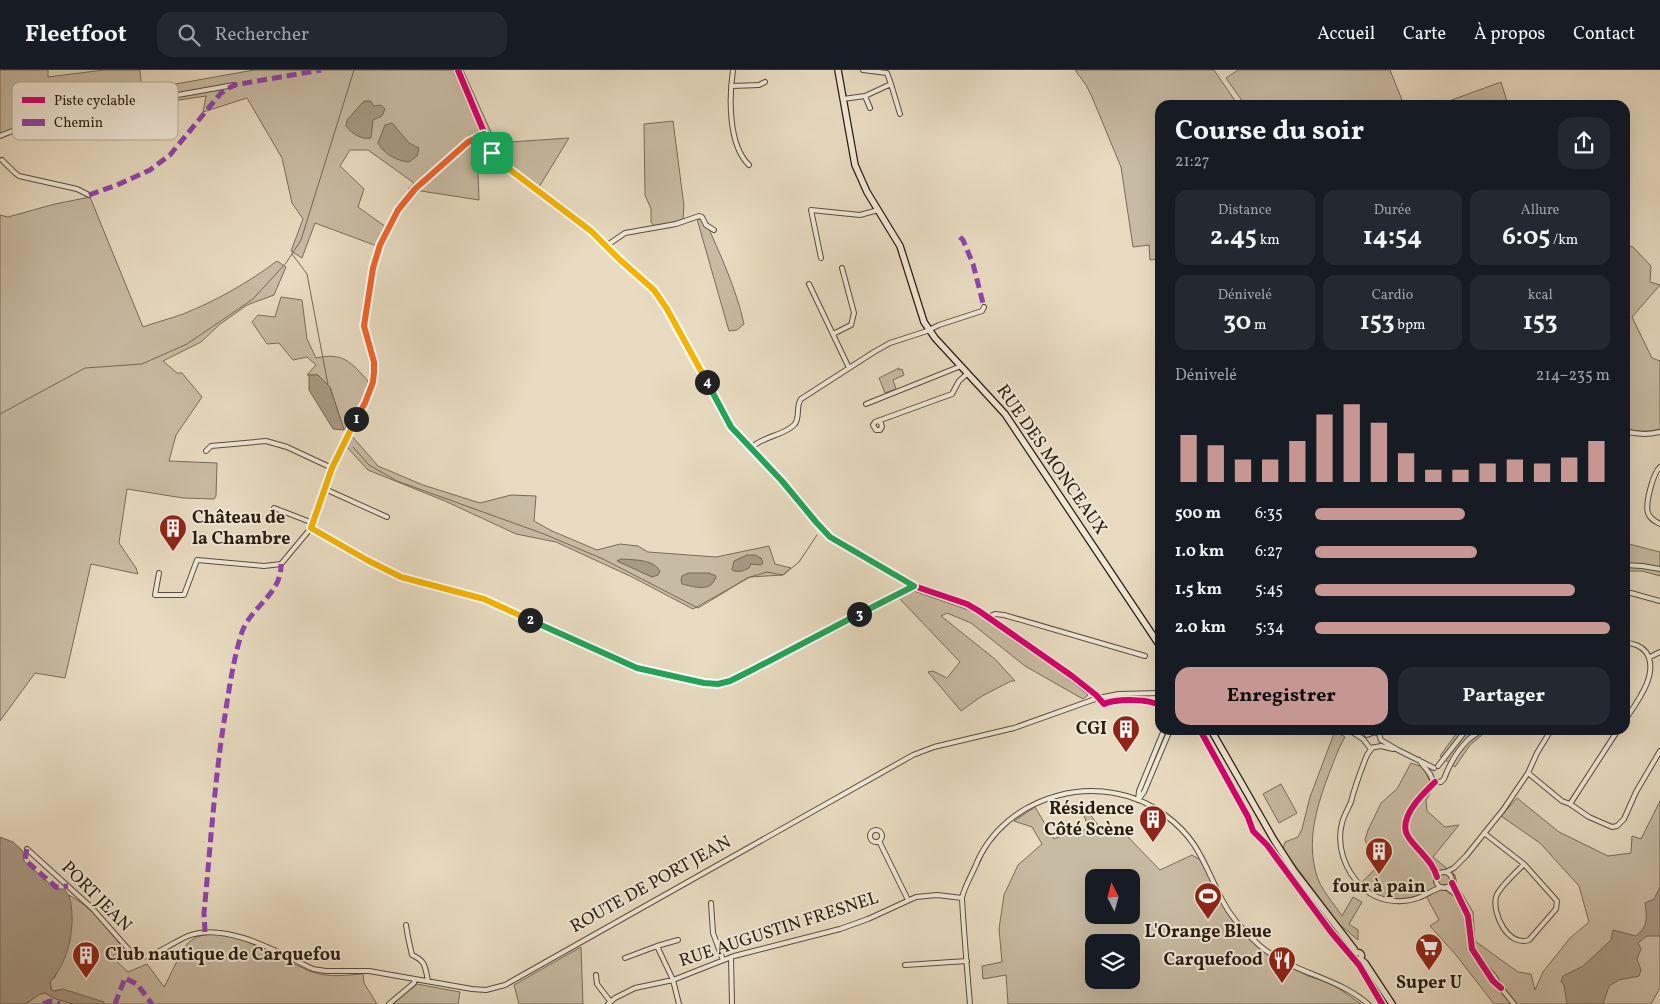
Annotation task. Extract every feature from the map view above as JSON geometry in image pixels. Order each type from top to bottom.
[{"type":"main road","name":"RUE DES MONCEAUX","points":[[838,70],[855,165],[862,183],[900,246],[922,317],[929,330],[1005,414],[1155,639]]},
{"type":"main road","points":[[1214,735],[1294,871],[1366,964],[1392,1004]]},
{"type":"street","points":[[458,70],[492,153],[500,162],[586,227],[650,286],[662,300],[731,427],[782,481],[830,537],[914,586],[967,604],[1072,676],[1098,698]]},
{"type":"street","points":[[733,70],[731,114],[734,132],[740,154],[749,165]]},
{"type":"street","points":[[864,70],[887,73],[900,114]]},
{"type":"street","points":[[732,86],[758,85],[765,82]]},
{"type":"street","points":[[843,99],[865,96],[891,84]]},
{"type":"street","points":[[178,95],[234,85]]},
{"type":"street","points":[[865,96],[870,108]]},
{"type":"street","points":[[0,136],[12,131]]},
{"type":"street","points":[[159,573],[155,594],[184,595],[197,560],[264,566],[281,564],[311,528],[332,468],[348,433],[365,403],[373,382],[374,362],[364,326],[373,268],[380,245],[398,210],[415,189],[468,142],[484,134]]},
{"type":"street","points":[[2,160],[19,176],[77,189],[89,195]]},
{"type":"street","points":[[821,258],[812,210],[860,215],[878,210]]},
{"type":"street","points":[[606,246],[625,233],[676,224],[699,216],[702,217],[706,225],[714,230]]},
{"type":"street","points":[[832,334],[851,325],[854,313],[842,268]]},
{"type":"street","points":[[808,284],[848,368]]},
{"type":"street","points":[[751,448],[760,440],[793,426],[797,420],[799,401],[848,368],[890,343],[982,310],[984,307]]},
{"type":"street","points":[[866,404],[961,366]]},
{"type":"street","points":[[878,421],[952,394],[959,381],[968,373]]},
{"type":"street","points":[[1630,433],[1650,434],[1660,432]]},
{"type":"street","points":[[206,451],[211,446],[266,441],[332,468]]},
{"type":"street","points":[[1660,467],[1654,474],[1647,506],[1651,518],[1660,524]]},
{"type":"street","points":[[325,489],[387,516]]},
{"type":"street","points":[[274,508],[313,523]]},
{"type":"street","points":[[311,528],[401,577],[484,599],[637,668],[704,683],[718,684],[730,681],[914,586]]},
{"type":"street","points":[[1630,565],[1660,569]]},
{"type":"street","points":[[1630,593],[1660,601]]},
{"type":"street","points":[[988,617],[995,614],[1004,615],[1145,656]]},
{"type":"street","points":[[1630,644],[1639,646],[1650,657],[1652,673],[1650,682],[1630,712]]},
{"type":"street","points":[[1650,657],[1660,652]]},
{"type":"street","name":"ROUTE DE PORT JEAN","points":[[206,932],[219,932],[240,937],[313,968],[326,971],[369,970],[479,990],[491,989],[505,985],[914,754],[934,747],[1014,728],[1098,698],[1119,694],[1155,693]]},
{"type":"street","points":[[1138,800],[1139,791],[1162,735]]},
{"type":"street","points":[[1138,800],[1144,792],[1168,735]]},
{"type":"street","points":[[1356,735],[1372,748]]},
{"type":"street","points":[[1367,735],[1367,755]]},
{"type":"street","points":[[1378,747],[1381,740],[1380,735]]},
{"type":"street","points":[[1425,792],[1430,776],[1462,735]]},
{"type":"street","points":[[1452,876],[1431,863],[1411,841],[1405,826],[1411,811],[1425,792],[1435,782],[1443,781],[1446,777],[1446,772],[1465,744],[1475,735]]},
{"type":"street","points":[[1437,877],[1454,868],[1466,856],[1503,810],[1528,773],[1548,735]]},
{"type":"street","points":[[1570,804],[1615,735]]},
{"type":"street","points":[[1381,740],[1419,760],[1443,768],[1446,772]]},
{"type":"street","points":[[1398,750],[1378,747],[1372,748],[1367,755],[1342,824],[1341,847],[1346,865],[1354,878],[1368,892],[1386,900],[1413,900],[1424,897],[1434,890],[1452,883]]},
{"type":"street","points":[[1528,773],[1557,797],[1590,817],[1612,827],[1617,826],[1624,819],[1636,792],[1660,751]]},
{"type":"street","points":[[1419,760],[1435,782]]},
{"type":"street","points":[[970,1004],[964,904],[962,898],[976,864],[993,836],[1018,813],[1060,794],[1084,791],[1109,792],[1138,800],[1164,813],[1187,834],[1198,848],[1221,898],[1233,917],[1258,944],[1282,960],[1341,986],[1368,1004]]},
{"type":"street","points":[[1484,833],[1524,864],[1554,897],[1558,906],[1529,940],[1520,941],[1504,930],[1500,924],[1496,903],[1499,892],[1524,864]]},
{"type":"street","points":[[879,841],[908,900]]},
{"type":"street","name":"PORT JEAN","points":[[27,849],[92,908],[134,955],[148,956],[189,935],[206,932]]},
{"type":"street","points":[[1431,863],[1437,877],[1434,890]]},
{"type":"street","points":[[1454,868],[1452,883],[1468,916],[1472,949],[1482,965],[1494,976],[1514,1004]]},
{"type":"street","points":[[1437,883],[1460,898]]},
{"type":"street","name":"RUE AUGUSTIN FRESNEL","points":[[609,1002],[635,988],[673,980],[731,957],[840,929],[908,900],[922,896],[937,895],[962,898]]},
{"type":"street","points":[[711,903],[713,933],[723,960]]},
{"type":"street","points":[[406,925],[412,955],[421,959],[428,981]]},
{"type":"street","points":[[625,958],[678,940]]},
{"type":"street","points":[[657,946],[673,980],[679,1004]]},
{"type":"street","points":[[731,957],[732,1004]]},
{"type":"street","points":[[905,966],[967,961]]},
{"type":"street","points":[[596,975],[597,984],[609,1002]]},
{"type":"street","points":[[389,1004],[415,979]]},
{"type":"shaded area","points":[[0,70],[48,70],[48,77],[104,70],[140,70],[141,82],[12,82],[12,131],[0,134]]},
{"type":"shaded area","points":[[254,70],[463,70],[496,143],[569,138],[539,187],[531,189],[489,159],[478,174],[479,200],[408,189],[414,183],[368,150],[350,150],[340,166],[364,189],[358,207],[386,227],[377,246],[315,223],[302,258],[291,251],[303,219],[292,203],[282,158],[247,98],[203,112],[206,96],[178,100],[178,84]]},
{"type":"shaded area","points":[[1075,70],[1214,70],[1235,100],[1155,100],[1155,260],[1150,260],[1149,245],[1133,247],[1121,167],[1086,85]]},
{"type":"shaded area","points":[[1238,70],[1390,70],[1402,100],[1241,100],[1226,78]]},
{"type":"shaded area","points":[[1501,82],[1506,100],[1452,100]]},
{"type":"shaded area","points":[[364,101],[371,101],[373,106],[381,105],[385,109],[382,116],[373,120],[371,138],[357,136],[346,126],[347,120]]},
{"type":"shaded area","points":[[673,121],[684,206],[683,219],[654,226],[651,222],[651,209],[645,195],[644,124]]},
{"type":"shaded area","points":[[392,123],[409,143],[419,148],[417,156],[409,162],[391,156],[378,143],[385,125]]},
{"type":"shaded area","points":[[90,197],[143,327],[183,314],[208,303],[244,284],[277,261],[286,267],[274,295],[247,305],[219,325],[201,342],[163,361],[177,373],[182,373],[202,397],[176,435],[169,461],[217,463],[216,496],[214,499],[183,498],[127,489],[119,543],[138,574],[91,564],[65,678],[35,673],[0,721],[0,215],[8,217]]},
{"type":"shaded area","points":[[697,219],[705,220],[732,284],[744,324],[737,330],[729,331]]},
{"type":"shaded area","points":[[1632,246],[1651,266],[1650,282],[1660,285],[1632,317],[1652,358],[1660,361],[1660,429],[1651,431],[1630,429],[1630,247]]},
{"type":"shaded area","points":[[281,297],[302,300],[307,339],[316,358],[333,356],[346,360],[368,381],[363,401],[344,430],[330,387],[318,375],[307,375],[316,365],[307,357],[293,360],[279,343],[267,344],[252,322],[258,315],[275,317]]},
{"type":"shaded area","points":[[899,368],[899,370],[902,369],[904,375],[893,380],[896,389],[885,393],[879,378]]},
{"type":"shaded area","points":[[309,375],[318,375],[330,387],[344,430],[333,429],[309,390]]},
{"type":"shaded area","points":[[351,435],[378,466],[423,485],[480,503],[511,495],[536,496],[534,521],[552,531],[597,550],[620,544],[638,546],[648,552],[716,557],[769,546],[775,564],[791,568],[783,575],[750,577],[693,609],[632,577],[556,542],[516,534],[445,501],[368,470],[345,445]]},
{"type":"shaded area","points":[[1630,544],[1660,552],[1660,576],[1642,571],[1630,571]]},
{"type":"shaded area","points":[[747,555],[755,555],[761,558],[763,563],[761,565],[751,564],[749,568],[741,571],[732,570],[734,561]]},
{"type":"shaded area","points":[[621,559],[648,562],[660,571],[658,575],[652,577],[617,561]]},
{"type":"shaded area","points":[[688,573],[709,573],[716,576],[711,585],[702,588],[682,584],[682,576]]},
{"type":"shaded area","points":[[914,591],[974,612],[1051,664],[1088,695],[1083,699],[1025,666],[971,623],[947,613],[941,616],[996,660],[1015,681],[1011,681],[982,696],[961,711],[928,672],[933,671],[947,678],[960,662],[899,598]]},
{"type":"shaded area","points":[[1333,735],[1342,735],[1345,737],[1337,752],[1316,813],[1312,849],[1313,861],[1320,884],[1342,916],[1353,897],[1362,902],[1349,924],[1358,930],[1358,940],[1339,924],[1283,849],[1285,842],[1298,837],[1302,829],[1310,797]]},
{"type":"shaded area","points":[[1455,735],[1482,735],[1470,745],[1455,767],[1440,756]]},
{"type":"shaded area","points":[[1411,763],[1423,767],[1433,788],[1426,800],[1427,811],[1445,827],[1459,825],[1433,857],[1455,875],[1457,885],[1473,912],[1475,941],[1518,972],[1531,974],[1535,990],[1543,972],[1570,938],[1589,922],[1579,886],[1540,843],[1501,816],[1517,798],[1559,832],[1608,856],[1631,853],[1632,836],[1641,839],[1660,801],[1660,988],[1651,1004],[1494,1004],[1456,955],[1430,926],[1439,920],[1425,894],[1390,899],[1376,895],[1368,889],[1362,882],[1378,866],[1365,840],[1368,830],[1381,803],[1397,789]]},
{"type":"shaded area","points":[[1281,784],[1297,813],[1279,823],[1263,794]]},
{"type":"shaded area","points":[[1035,807],[1054,839],[1068,833],[1089,829],[1082,810],[1087,810],[1100,828],[1127,836],[1160,870],[1192,855],[1202,861],[1239,927],[1274,959],[1308,976],[1331,983],[1361,1004],[1008,1004],[1006,975],[983,979],[982,966],[1002,962],[999,929],[1004,895],[1018,865],[1042,844],[1032,827],[1014,821]]},
{"type":"shaded area","points":[[0,837],[13,842],[23,851],[24,861],[56,889],[65,889],[70,898],[72,920],[69,943],[62,964],[50,982],[51,990],[63,989],[104,1002],[104,1004],[74,1004],[56,999],[45,993],[40,994],[25,1004],[0,1004]]},
{"type":"shaded area","points":[[1660,887],[1660,936],[1647,936],[1638,943],[1641,949],[1637,959],[1641,970],[1639,976],[1619,980],[1609,986],[1603,1004],[1567,1004],[1564,985],[1561,982],[1563,976],[1583,966],[1611,940],[1613,930],[1636,936],[1640,933],[1646,922],[1645,903],[1654,899]]},
{"type":"shaded area","points":[[69,895],[92,912],[123,948],[112,957],[128,972],[147,964],[164,987],[188,943],[201,936],[216,934],[250,943],[319,974],[338,976],[363,974],[364,983],[377,1004],[104,1004],[59,990],[52,991],[50,982],[55,977],[70,940]]},
{"type":"shaded area","points":[[581,947],[583,1004],[519,1004],[514,985]]},
{"type":"shaded area","points":[[417,984],[460,992],[458,1004],[392,1004]]},
{"type":"shaded area","points":[[45,993],[56,999],[74,1004],[26,1004],[40,994]]},
{"type":"waterway","points":[[0,414],[85,368],[142,364],[187,344],[253,299],[286,263],[301,240],[354,70]]},
{"type":"waterway","points":[[292,254],[307,274],[328,385]]},
{"type":"waterway","points":[[353,447],[369,465],[397,481],[544,534],[603,559],[698,608],[747,578],[767,572],[783,575],[799,562],[817,535]]},
{"type":"marked path","points":[[89,195],[150,170],[170,155],[221,93],[234,85],[321,70]]},
{"type":"marked path","points":[[960,237],[973,264],[984,307]]},
{"type":"marked path","points":[[205,932],[204,913],[215,797],[223,728],[233,669],[245,625],[271,593],[280,575],[281,564]]},
{"type":"marked path","points":[[27,849],[25,860],[56,887],[68,886]]},
{"type":"marked path","points":[[115,1004],[125,978],[137,984],[152,1004]]},
{"type":"marked path","points":[[43,1004],[50,1001],[60,1004]]},
{"type":"cycle path","points":[[458,70],[494,156],[591,231],[658,295],[731,427],[782,481],[830,537],[914,586],[967,604],[979,611],[1072,676],[1096,695],[1104,704],[1132,700],[1155,703]]},
{"type":"cycle path","points":[[1203,735],[1248,817],[1253,831],[1267,845],[1331,932],[1359,965],[1382,1004]]},
{"type":"cycle path","points":[[1435,782],[1414,804],[1405,825],[1408,837],[1430,863],[1437,877]]},
{"type":"cycle path","points":[[1452,883],[1468,916],[1472,949],[1493,981],[1501,988]]},
{"type":"place","name":"Château de la Chambre","points":[[173,552]]},
{"type":"place","name":"CGI","points":[[1126,753]]},
{"type":"place","name":"Résidence Côté Scène","points":[[1153,843]]},
{"type":"place","name":"four à pain","points":[[1379,875]]},
{"type":"place","name":"L'Orange Bleue","points":[[1208,920]]},
{"type":"place","name":"Super U","points":[[1429,971]]},
{"type":"place","name":"Club nautique de Carquefou","points":[[86,979]]},
{"type":"place","name":"Carquefood","points":[[1282,984]]},
{"type":"route","points":[[484,134],[492,153],[505,166],[591,231],[658,295],[731,427],[782,481],[830,537],[914,586],[730,681],[718,684],[704,683],[637,668],[484,599],[401,577],[311,528],[332,468],[348,433],[365,403],[373,382],[374,362],[364,326],[373,268],[380,245],[398,210],[415,189],[468,142],[484,134]]}]
